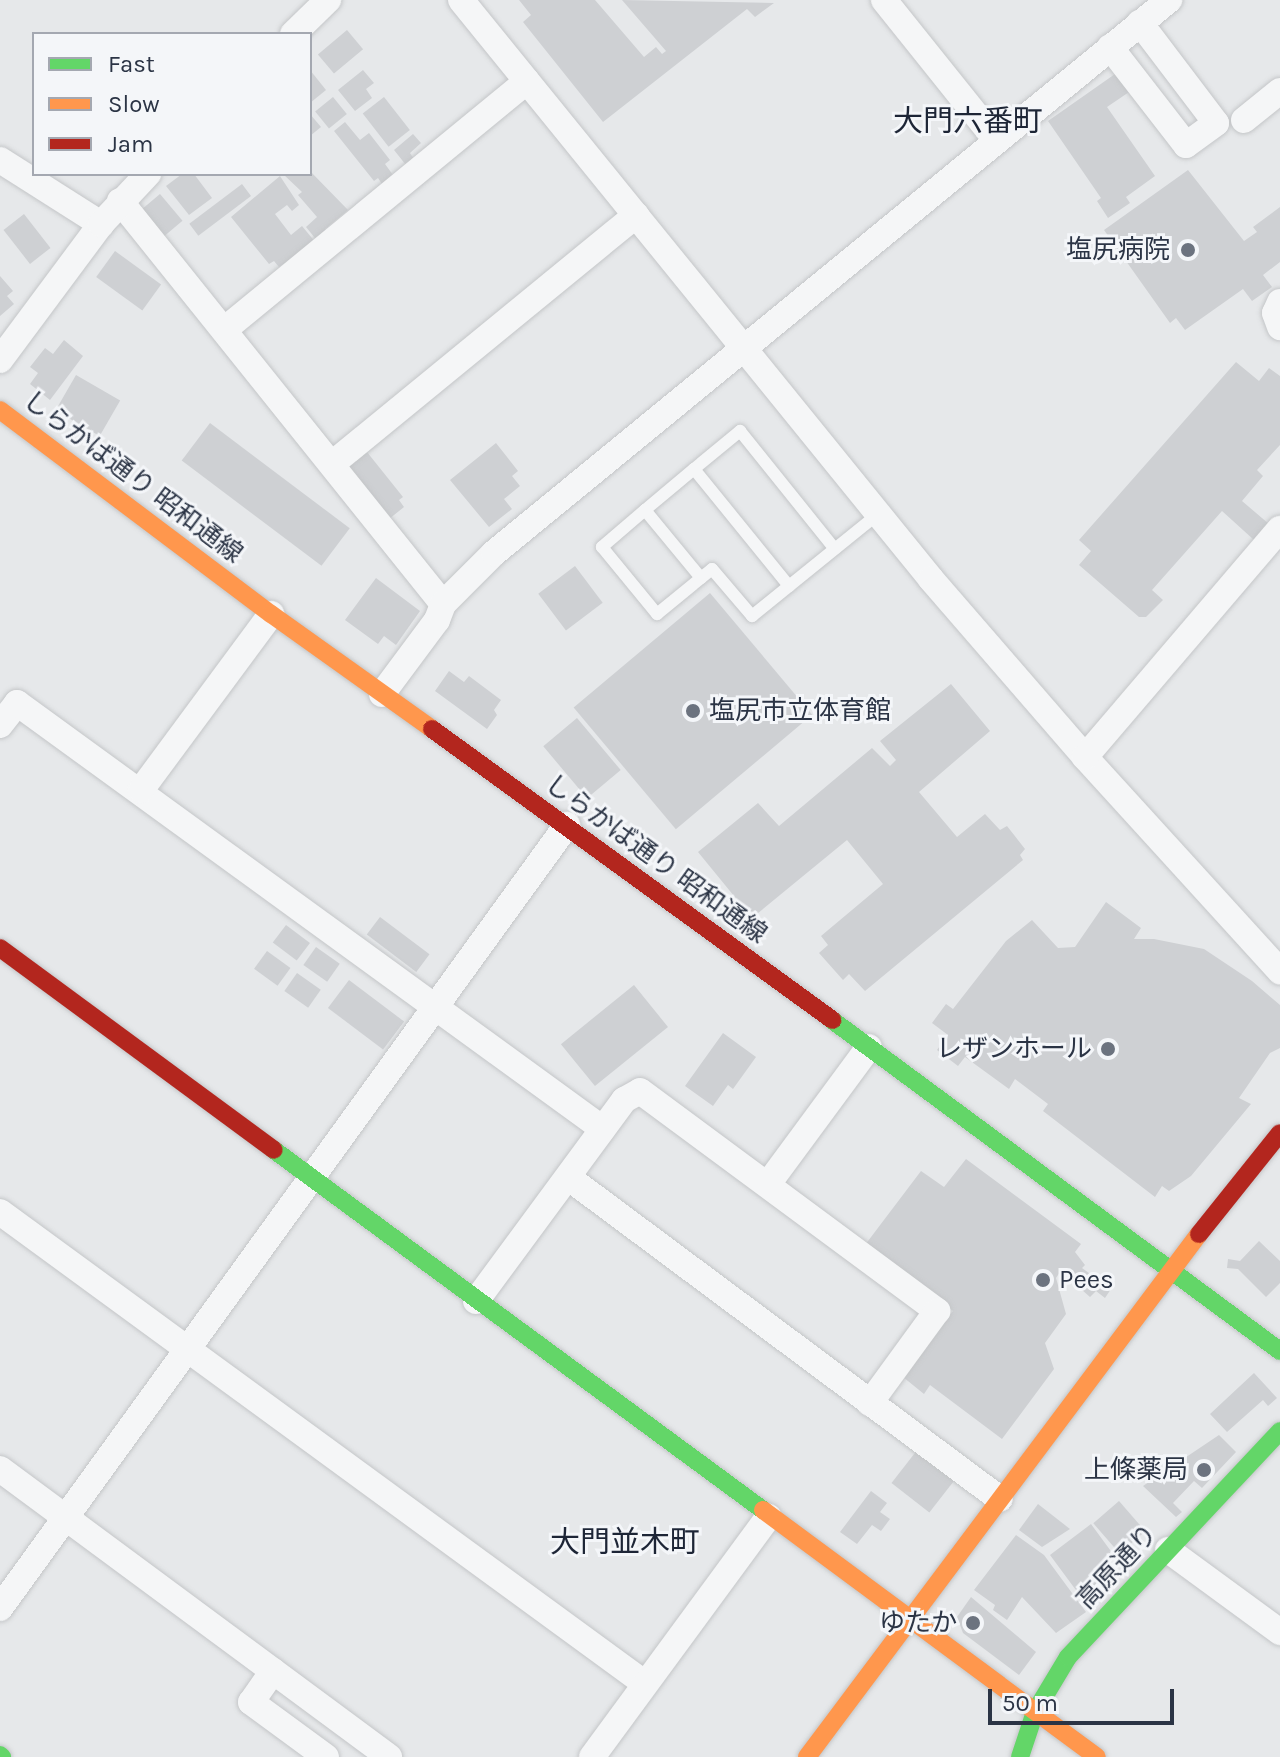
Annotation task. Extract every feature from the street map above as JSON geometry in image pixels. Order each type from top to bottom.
[{"type":"street","points":[[295,32],[328,0]]},
{"type":"street","points":[[461,0],[878,514],[1085,757],[1280,971]]},
{"type":"street","points":[[884,0],[996,140]]},
{"type":"street","points":[[382,694],[437,620],[443,604],[494,553],[1169,0]]},
{"type":"street","points":[[1110,47],[1186,145],[1216,123],[1140,23]]},
{"type":"street","points":[[224,330],[527,81]]},
{"type":"street","points":[[1244,120],[1280,91]]},
{"type":"street","points":[[0,160],[101,224]]},
{"type":"street","points":[[0,360],[101,224],[146,176]]},
{"type":"street","points":[[120,201],[443,604]]},
{"type":"street","points":[[332,464],[636,215]]},
{"type":"street","name":"しらかば通り 昭和通線","points":[[0,410],[271,614],[567,825],[1280,1351]]},
{"type":"street","points":[[1085,757],[1280,529]]},
{"type":"street","points":[[141,790],[271,614]]},
{"type":"street","points":[[0,725],[17,703],[141,790],[603,1129]]},
{"type":"street","points":[[0,1608],[567,825]]},
{"type":"street","points":[[0,948],[1097,1757]]},
{"type":"street","points":[[768,1184],[869,1047]]},
{"type":"street","points":[[476,1301],[624,1100],[640,1091],[937,1311],[870,1403]]},
{"type":"street","points":[[807,1757],[1172,1269],[1280,1133]]},
{"type":"street","points":[[569,1178],[1000,1499]]},
{"type":"street","points":[[0,1212],[644,1683]]},
{"type":"street","name":"高原通り","points":[[1020,1757],[1035,1712],[1068,1657],[1280,1431]]},
{"type":"street","points":[[0,1469],[381,1755]]},
{"type":"street","points":[[592,1757],[768,1517]]},
{"type":"street","points":[[1168,1550],[1280,1632]]},
{"type":"street","points":[[273,1671],[251,1702],[316,1754]]},
{"type":"lane","points":[[835,549],[740,431],[602,547],[657,614],[712,569],[752,616],[835,549],[878,514]]},
{"type":"lane","points":[[694,469],[789,586]]},
{"type":"lane","points":[[645,510],[701,578]]},
{"type":"building","points":[[519,0],[595,0],[644,57],[656,47],[662,54],[666,51],[622,0],[774,3],[755,17],[747,9],[603,122],[523,22],[531,15]]},
{"type":"building","points":[[347,30],[363,49],[334,74],[318,54]]},
{"type":"building","points":[[1125,67],[1138,86],[1107,107],[1155,176],[1126,197],[1130,203],[1108,218],[1097,201],[1101,198],[1048,121]]},
{"type":"building","points":[[363,70],[374,83],[366,89],[372,98],[355,111],[338,90]]},
{"type":"building","points":[[312,72],[326,90],[312,101]]},
{"type":"building","points":[[333,97],[347,114],[329,129],[315,111]]},
{"type":"building","points":[[384,97],[410,130],[389,147],[363,114]]},
{"type":"building","points":[[312,116],[321,127],[312,134]]},
{"type":"building","points":[[345,122],[360,140],[369,133],[390,160],[385,164],[393,175],[382,184],[378,178],[374,181],[334,131]]},
{"type":"building","points":[[413,134],[421,143],[410,153],[414,159],[406,165],[394,150]]},
{"type":"building","points":[[1188,170],[1244,241],[1257,232],[1253,227],[1280,207],[1280,262],[1263,275],[1272,287],[1252,301],[1243,289],[1185,330],[1176,318],[1170,323],[1104,230]]},
{"type":"building","points":[[312,173],[348,210],[325,229],[329,234],[319,243],[306,227],[317,217],[298,195],[302,192],[285,176],[312,176]]},
{"type":"building","points":[[179,176],[196,176],[212,198],[189,215],[166,186]]},
{"type":"building","points":[[280,176],[299,205],[292,211],[287,205],[275,214],[291,235],[302,226],[316,243],[279,267],[274,261],[269,264],[231,217]]},
{"type":"building","points":[[242,184],[251,196],[198,236],[189,224]]},
{"type":"building","points":[[160,194],[182,221],[164,236],[142,209]]},
{"type":"building","points":[[24,214],[50,248],[30,264],[4,230]]},
{"type":"building","points":[[115,251],[161,285],[142,310],[96,277]]},
{"type":"building","points":[[0,276],[13,291],[7,296],[14,304],[0,316]]},
{"type":"building","points":[[64,340],[83,356],[50,400],[30,384],[38,373],[30,367],[45,348],[53,354]]},
{"type":"building","points":[[1236,362],[1259,381],[1269,368],[1280,376],[1280,445],[1257,470],[1263,476],[1242,501],[1269,524],[1254,540],[1222,511],[1152,590],[1163,600],[1146,617],[1139,617],[1079,565],[1091,551],[1079,540]]},
{"type":"building","points":[[76,375],[120,400],[100,436],[56,411]]},
{"type":"building","points":[[210,423],[350,528],[321,566],[182,461]]},
{"type":"building","points":[[496,443],[518,471],[512,476],[520,486],[504,499],[512,509],[489,527],[450,480]]},
{"type":"building","points":[[367,452],[403,497],[399,500],[404,507],[389,519],[348,468]]},
{"type":"building","points":[[575,566],[603,603],[566,630],[538,594]]},
{"type":"building","points":[[376,578],[420,611],[396,645],[384,636],[378,644],[345,620]]},
{"type":"building","name":"塩尻市立体育館","points":[[710,593],[812,715],[676,829],[574,707]]},
{"type":"building","points":[[449,671],[464,682],[469,676],[501,700],[494,710],[497,715],[487,729],[435,691]]},
{"type":"building","points":[[951,684],[990,731],[919,792],[957,837],[985,814],[1000,830],[1007,826],[1025,849],[1020,855],[1023,860],[865,991],[849,974],[843,980],[819,953],[828,945],[821,936],[883,884],[847,840],[752,918],[698,852],[758,803],[779,826],[872,748],[890,766],[896,760],[880,741]]},
{"type":"building","points":[[577,718],[621,770],[587,798],[543,746]]},
{"type":"building","name":"レザンホール","points":[[1106,902],[1141,928],[1134,939],[1154,939],[1204,949],[1252,981],[1280,1005],[1280,1048],[1270,1053],[1239,1098],[1251,1104],[1191,1176],[1169,1191],[1162,1186],[1155,1197],[1043,1111],[1048,1104],[1015,1079],[1009,1089],[965,1057],[958,1066],[937,1050],[948,1035],[932,1023],[946,1004],[953,1009],[1006,941],[1032,920],[1058,948],[1075,947]]},
{"type":"building","points":[[380,917],[430,954],[416,972],[367,935]]},
{"type":"building","points":[[286,925],[310,943],[297,961],[273,943]]},
{"type":"building","points":[[316,947],[340,964],[327,982],[303,965]]},
{"type":"building","points":[[267,951],[290,968],[278,986],[254,969]]},
{"type":"building","points":[[297,973],[321,990],[308,1008],[284,991]]},
{"type":"building","points":[[349,980],[404,1022],[383,1049],[328,1008]]},
{"type":"building","points":[[634,985],[668,1027],[595,1086],[561,1044]]},
{"type":"building","points":[[723,1033],[756,1057],[733,1089],[728,1085],[713,1106],[685,1086]]},
{"type":"building","points":[[966,1159],[1081,1244],[1075,1252],[1085,1265],[1082,1268],[1111,1289],[1105,1298],[1096,1291],[1090,1297],[1082,1290],[1086,1284],[1060,1272],[1056,1278],[1066,1314],[1045,1343],[1054,1369],[1002,1439],[930,1385],[924,1394],[903,1377],[953,1311],[865,1245],[921,1171],[944,1187]]},
{"type":"building","points":[[1259,1241],[1280,1261],[1280,1283],[1266,1297],[1238,1269],[1227,1268],[1228,1259],[1240,1261]]},
{"type":"building","points":[[1254,1373],[1277,1398],[1268,1406],[1263,1400],[1227,1432],[1210,1414]]},
{"type":"building","points":[[1219,1435],[1236,1452],[1202,1488],[1194,1481],[1173,1503],[1182,1512],[1176,1517],[1143,1486]]},
{"type":"building","points":[[918,1449],[956,1479],[929,1512],[892,1483]]},
{"type":"building","points":[[871,1491],[887,1503],[880,1512],[890,1519],[881,1531],[872,1525],[857,1544],[840,1532]]},
{"type":"building","points":[[1119,1501],[1145,1531],[1120,1553],[1093,1523]]},
{"type":"building","points":[[1038,1504],[1070,1529],[1042,1547],[1019,1530]]},
{"type":"building","points":[[1091,1524],[1113,1554],[1093,1569],[1105,1586],[1084,1601],[1050,1555]]},
{"type":"building","points":[[1016,1535],[1044,1555],[1086,1612],[1056,1633],[1022,1597],[1007,1620],[993,1610],[995,1605],[974,1590]]},
{"type":"building","points":[[971,1597],[1036,1652],[1019,1675],[963,1633],[957,1617]]},
{"type":"traffic: fast","points":[[832,1020],[1280,1351]]},
{"type":"traffic: fast","points":[[274,1150],[763,1510]]},
{"type":"traffic: fast","points":[[1020,1757],[1035,1712],[1068,1657],[1280,1431]]},
{"type":"traffic: slow","points":[[0,410],[271,614],[432,729]]},
{"type":"traffic: slow","points":[[807,1757],[1199,1234]]},
{"type":"traffic: slow","points":[[763,1510],[1097,1757]]},
{"type":"traffic: jam","points":[[432,729],[832,1020]]},
{"type":"traffic: jam","points":[[0,948],[274,1150]]},
{"type":"traffic: jam","points":[[1199,1234],[1280,1133]]},
{"type":"place","name":"塩尻病院","points":[[1188,250]]},
{"type":"place","name":"塩尻市立体育館","points":[[693,711]]},
{"type":"place","name":"レザンホール","points":[[1108,1049]]},
{"type":"place","name":"Pees","points":[[1043,1280]]},
{"type":"place","name":"上條薬局","points":[[1204,1470]]},
{"type":"place","name":"ゆたか","points":[[973,1623]]},
{"type":"district","name":"大門六番町","points":[[968,121]]},
{"type":"district","name":"大門並木町","points":[[625,1542]]}]
